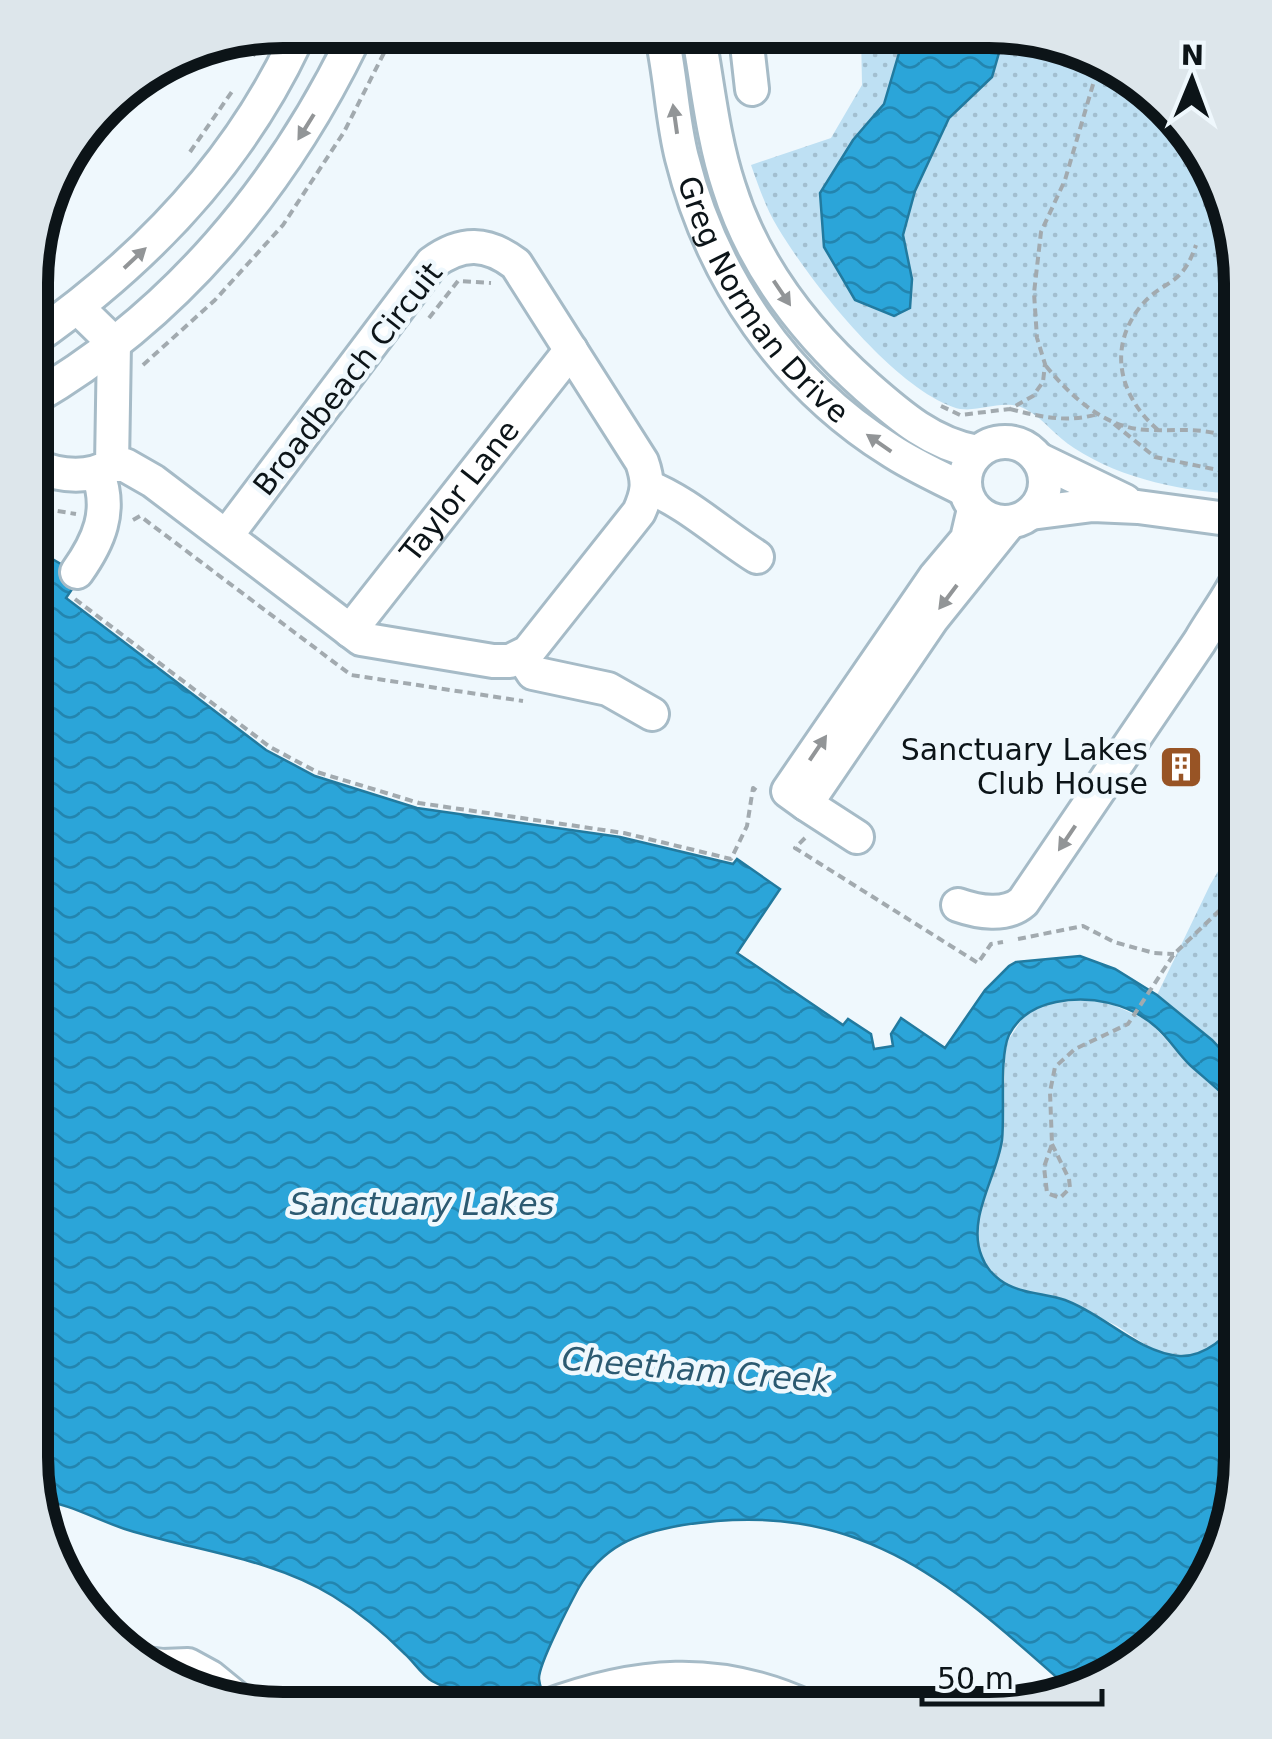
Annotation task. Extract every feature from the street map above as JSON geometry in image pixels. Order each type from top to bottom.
[{"type":"street","points":[[48,329],[146,248],[194,196],[248,124],[292,48]]},
{"type":"street","points":[[48,388],[114,343],[186,280],[248,211],[314,114],[349,48]]},
{"type":"street","name":"Greg Norman Drive","points":[[664,48],[680,154],[715,252],[746,309],[793,370],[838,412],[997,522],[1093,506],[1138,507],[1224,519]]},
{"type":"street","name":"Greg Norman Drive","points":[[701,48],[729,188],[749,238],[778,289],[812,335],[895,412],[926,434],[977,452],[1002,441],[1029,449],[1038,459],[1138,507]]},
{"type":"street","points":[[747,48],[752,89]]},
{"type":"street","points":[[715,252],[749,238]]},
{"type":"street","name":"Broadbeach Circuit","points":[[227,535],[432,263],[448,251],[470,246],[497,250],[516,264],[642,462],[648,487]]},
{"type":"street","points":[[75,584],[100,535],[114,525],[104,488],[114,343],[78,308]]},
{"type":"street","name":"Taylor Lane","points":[[350,631],[570,350]]},
{"type":"street","points":[[857,837],[811,816],[788,791],[935,577],[968,539],[969,463],[977,452]]},
{"type":"street","points":[[811,816],[954,588],[1044,493],[1044,470],[1038,459]]},
{"type":"street","points":[[48,468],[83,476],[125,465],[227,535],[362,639],[493,660],[510,661],[522,656],[639,512],[648,487],[669,495],[713,530],[757,557]]},
{"type":"street","points":[[1221,603],[1224,585]]},
{"type":"street","points":[[958,905],[985,912],[1016,908],[1023,902],[1200,641],[1224,599]]},
{"type":"street","points":[[522,656],[534,673],[608,689],[652,714]]},
{"type":"street","points":[[176,1665],[188,1665],[214,1681]]},
{"type":"street","points":[[592,1692],[641,1680],[694,1678],[746,1685],[765,1692]]},
{"type":"path","points":[[140,371],[146,361],[216,300],[283,226],[344,132],[386,48]]},
{"type":"path","points":[[251,60],[256,50]]},
{"type":"path","points":[[936,404],[960,415],[1010,408],[1034,396],[1042,382],[1045,364],[1034,319],[1041,232],[1065,180],[1096,74]]},
{"type":"path","points":[[182,164],[242,77]]},
{"type":"path","points":[[1158,430],[1134,406],[1123,380],[1120,348],[1140,307],[1185,272],[1196,245]]},
{"type":"path","points":[[1045,364],[1062,386],[1110,420],[1145,430],[1200,428],[1224,436]]},
{"type":"path","points":[[1010,408],[1061,419],[1098,414]]},
{"type":"path","points":[[1110,420],[1155,457],[1224,470]]},
{"type":"path","points":[[48,511],[114,525]]},
{"type":"path","points":[[75,584],[270,747],[317,772],[419,803],[624,833],[732,859],[747,826],[753,788],[768,798]]},
{"type":"path","points":[[811,816],[796,848],[978,964],[991,944],[1083,926],[1114,942],[1174,954]]},
{"type":"path","points":[[1052,1144],[1070,1179],[1070,1188],[1060,1198],[1047,1193],[1043,1180],[1052,1144],[1050,1092],[1056,1067],[1075,1049],[1128,1024],[1174,954],[1224,905]]},
{"type":"shaded area","points":[[861,48],[899,48],[899,53],[884,104],[853,140],[820,193],[912,279],[902,235],[915,191],[949,118],[992,76],[1000,49],[1020,50],[1079,65],[1107,79],[1142,104],[1142,130],[1168,130],[1185,152],[1212,207],[1222,252],[1224,492],[1177,487],[1113,468],[1074,448],[1018,406],[962,409],[929,395],[855,330],[792,251],[770,213],[751,165],[831,138],[862,85]]},
{"type":"shaded area","points":[[1224,861],[1224,1053],[1157,995]]},
{"type":"shaded area","points":[[1075,999],[1107,1002],[1149,1021],[1224,1096],[1224,1338],[1205,1350],[1192,1355],[1152,1349],[1065,1300],[1013,1288],[999,1280],[982,1258],[979,1213],[1005,1080],[1005,1045],[1026,1013],[1037,1006]]},
{"type":"water","points":[[899,48],[1000,49],[992,77],[949,118],[915,191],[903,235],[912,279],[910,308],[894,316],[855,300],[824,247],[820,193],[853,140],[884,104]]},
{"type":"water","name":"Sanctuary Lakes","points":[[48,556],[81,576],[66,598],[266,750],[315,776],[417,808],[620,837],[733,864],[737,859],[780,889],[737,953],[843,1025],[848,1019],[871,1034],[874,1049],[893,1046],[891,1034],[901,1018],[945,1048],[985,990],[1009,966],[1080,956],[1115,969],[1157,995],[1224,1053],[1224,1096],[1145,1019],[1121,1007],[1095,1001],[1056,1002],[1029,1012],[1013,1028],[1006,1044],[1002,1140],[978,1228],[978,1243],[989,1270],[1015,1288],[1079,1306],[1135,1341],[1165,1353],[1198,1353],[1224,1337],[1224,1471],[1212,1532],[1200,1560],[1185,1587],[1144,1633],[1120,1652],[1079,1674],[1059,1680],[984,1615],[898,1556],[851,1536],[801,1524],[745,1520],[650,1532],[609,1552],[587,1574],[562,1620],[540,1672],[542,1692],[481,1692],[450,1687],[432,1681],[370,1623],[309,1583],[259,1564],[128,1530],[52,1502],[48,1456]]},
{"type":"place","name":"Sanctuary Lakes Club House","points":[[1181,767]]},
{"type":"water label","name":"Cheetham Creek","points":[[696,1370]]}]
